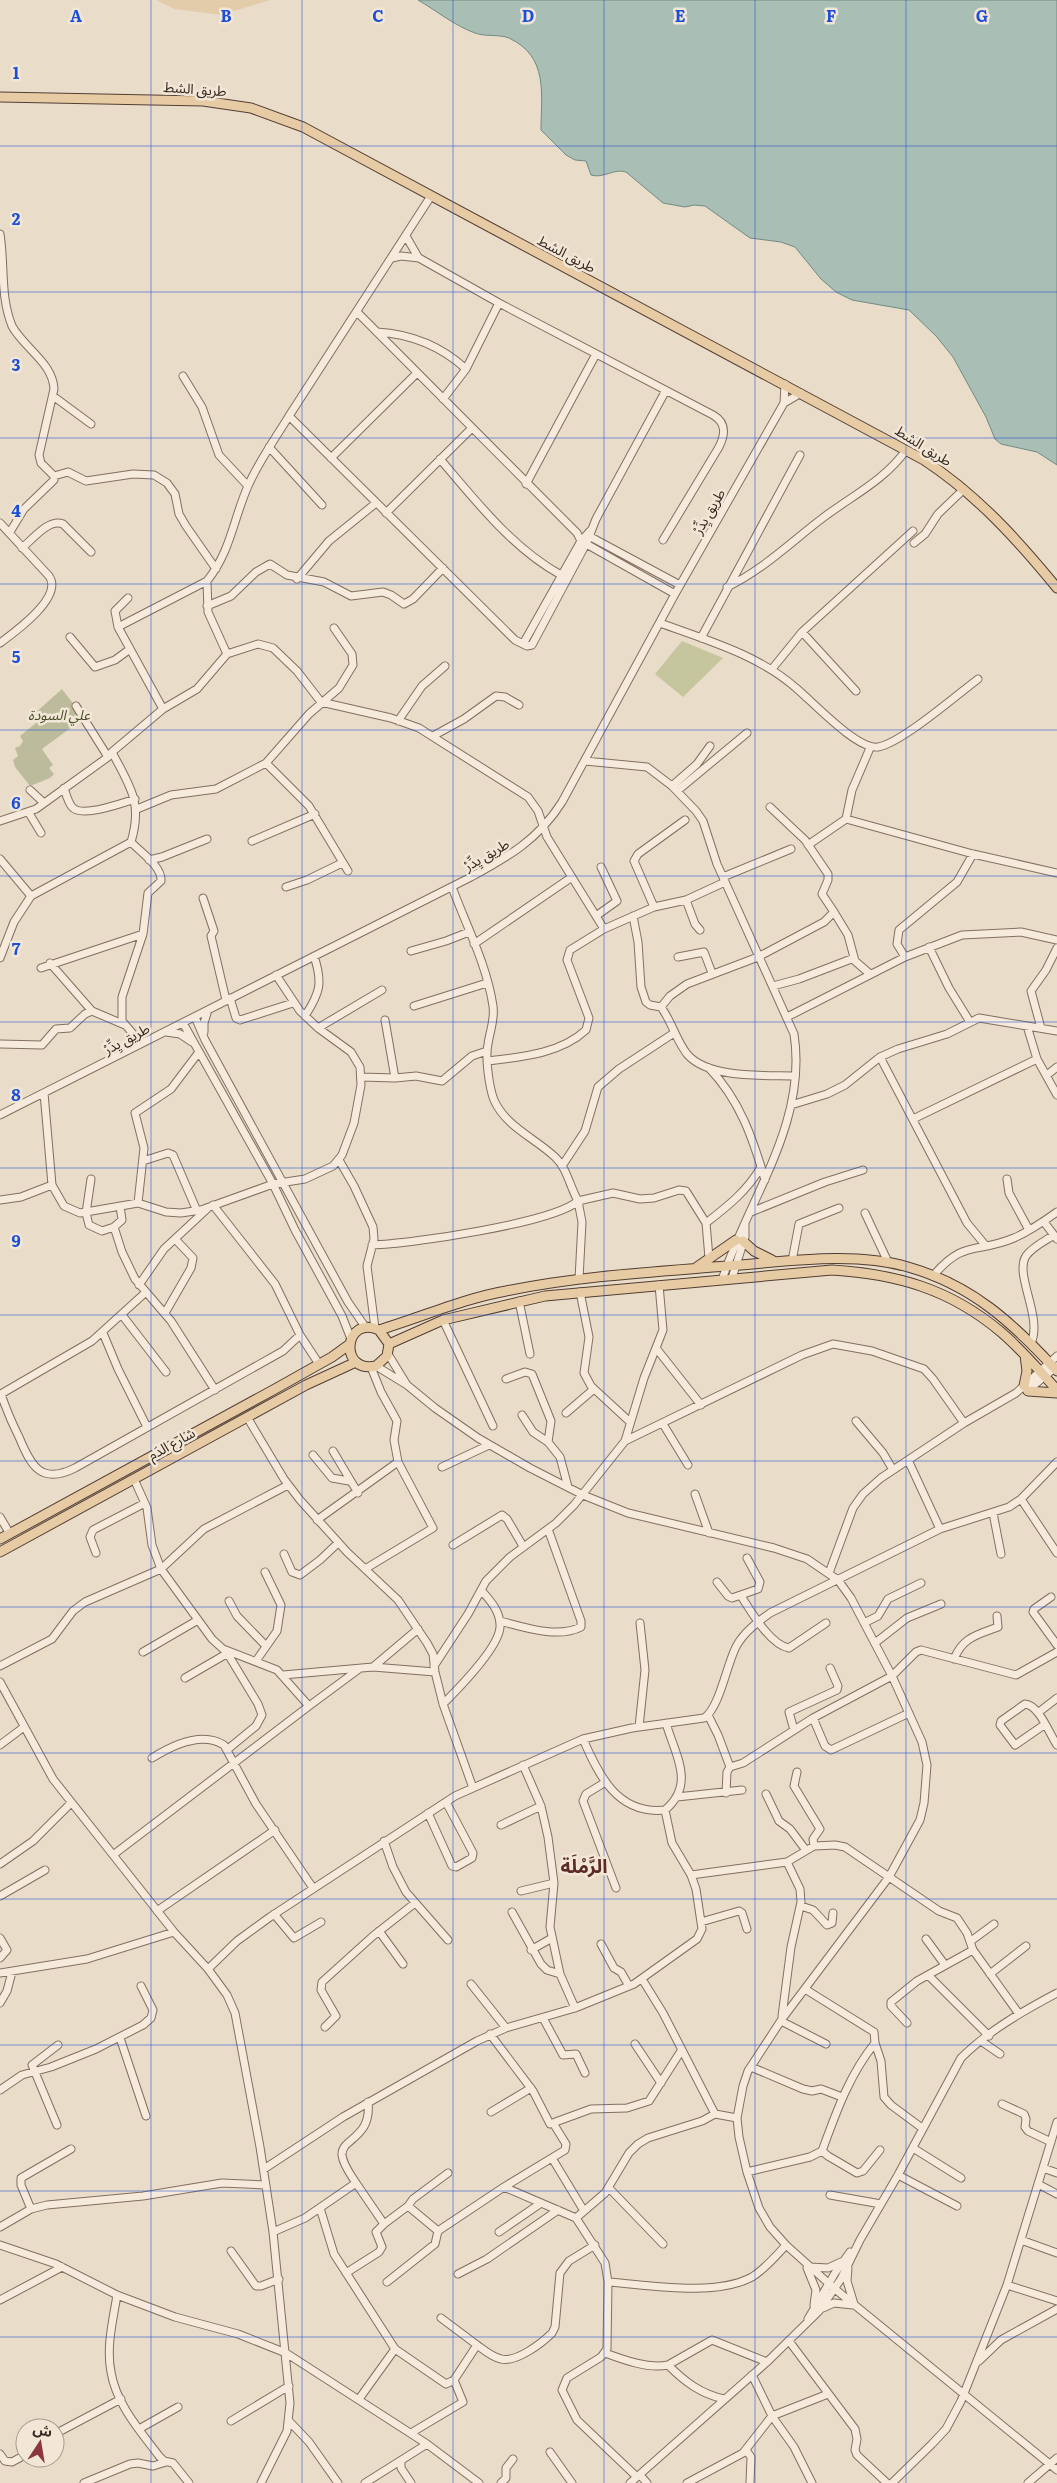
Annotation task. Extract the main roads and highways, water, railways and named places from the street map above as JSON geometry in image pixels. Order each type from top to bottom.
[{"type":"main road","name":"طريق الشط","points":[[0,97],[182,100],[251,108],[303,126],[924,460],[964,489],[1005,528],[1057,588]]},
{"type":"main road","points":[[696,1268],[709,1258],[739,1241],[777,1262]]},
{"type":"main road","points":[[389,1344],[388,1354],[384,1361],[374,1366],[356,1362],[350,1354],[350,1342],[357,1332],[480,1297],[580,1279],[792,1260],[862,1260],[888,1262],[933,1276],[975,1296],[995,1310],[1054,1367]]},
{"type":"main road","points":[[389,1344],[443,1320],[519,1301],[580,1292],[832,1270],[887,1275],[940,1293],[973,1311],[1001,1332],[1057,1391]]},
{"type":"main road","points":[[373,1329],[389,1344]]},
{"type":"main road","name":"شارع الدَم","points":[[0,1539],[319,1364],[350,1342]]},
{"type":"main road","points":[[1024,1355],[1027,1370],[1026,1388],[1057,1391]]},
{"type":"main road","name":"شارع الدَم","points":[[0,1552],[247,1417],[356,1362]]},
{"type":"district","name":"الرَّمْلَة","points":[[584,1865]]},
{"type":"park label","name":"علي السودة","points":[[59,714]]}]
